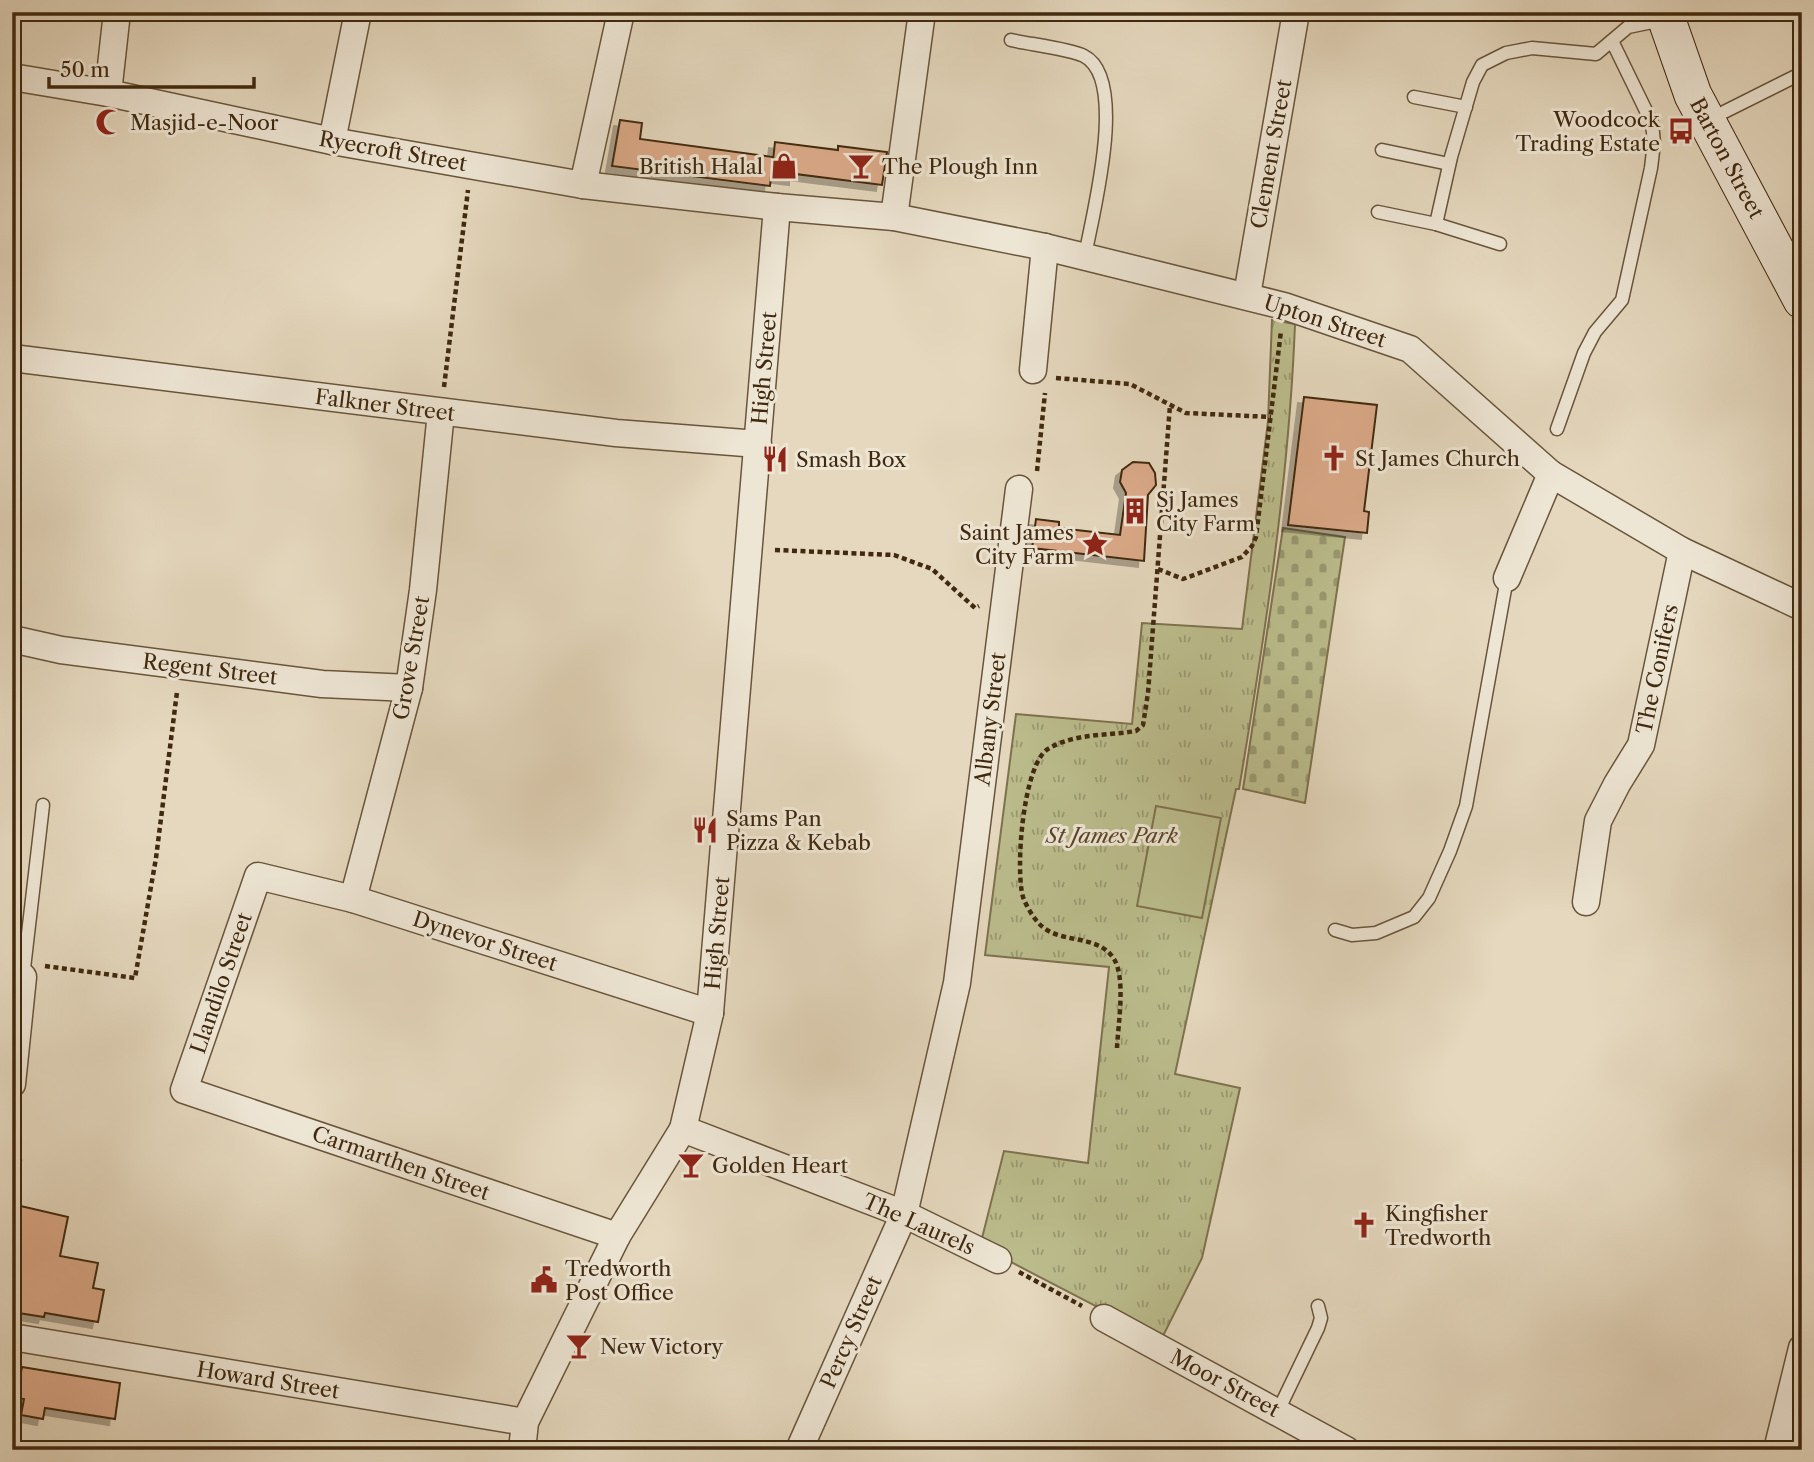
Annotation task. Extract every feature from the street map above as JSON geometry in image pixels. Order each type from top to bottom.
[{"type":"main road","name":"Barton Street","points":[[1672,15],[1693,95],[1802,300]]},
{"type":"street","points":[[108,93],[117,12]]},
{"type":"street","points":[[332,141],[358,12]]},
{"type":"street","points":[[583,185],[621,12]]},
{"type":"street","points":[[894,217],[922,12]]},
{"type":"street","name":"Clement Street","points":[[1247,295],[1296,12]]},
{"type":"street","name":"Ryecroft Street","points":[[12,77],[108,93],[332,141],[583,185],[777,207]]},
{"type":"street","name":"Upton Street","points":[[777,207],[894,217],[1045,247],[1247,295],[1410,349],[1552,474],[1682,551],[1802,607]]},
{"type":"street","name":"High Street","points":[[522,1450],[525,1422],[617,1236],[683,1129],[710,1013],[777,207]]},
{"type":"street","points":[[1040,374],[1045,247]]},
{"type":"street","name":"Falkner Street","points":[[12,358],[616,433],[758,444]]},
{"type":"street","name":"Grove Street","points":[[353,899],[409,688],[423,590],[441,412]]},
{"type":"street","points":[[1507,578],[1552,474]]},
{"type":"street","name":"Albany Street","points":[[904,1214],[957,984],[1019,489]]},
{"type":"street","name":"The Conifers","points":[[1586,902],[1598,821],[1641,745],[1682,551]]},
{"type":"street","name":"Regent Street","points":[[12,639],[61,650],[322,684],[409,688]]},
{"type":"street","name":"Dynevor Street","points":[[258,876],[353,899],[710,1013]]},
{"type":"street","name":"Llandilo Street","points":[[184,1090],[258,876]]},
{"type":"street","points":[[12,1084],[18,976]]},
{"type":"street","name":"Carmarthen Street","points":[[184,1090],[617,1236]]},
{"type":"street","name":"The Laurels","points":[[683,1129],[904,1214],[998,1260]]},
{"type":"street","name":"Percy Street","points":[[799,1450],[904,1214]]},
{"type":"street","name":"Moor Street","points":[[1104,1318],[1346,1450]]},
{"type":"street","name":"Howard Street","points":[[12,1337],[525,1422]]},
{"type":"street","points":[[1777,1450],[1802,1348]]},
{"type":"lane","points":[[1436,224],[1449,164],[1473,82],[1482,65],[1506,53],[1532,48],[1596,54],[1628,27],[1672,15]]},
{"type":"lane","points":[[1011,40],[1084,55],[1095,65],[1102,79],[1106,102],[1105,145],[1085,256]]},
{"type":"lane","points":[[1557,429],[1584,353],[1595,332],[1622,300],[1651,168],[1654,143],[1652,123],[1612,41]]},
{"type":"lane","points":[[1707,121],[1802,73]]},
{"type":"lane","points":[[1414,97],[1466,107]]},
{"type":"lane","points":[[1382,149],[1449,164]]},
{"type":"lane","points":[[1378,212],[1436,224],[1500,244]]},
{"type":"lane","points":[[1335,930],[1352,935],[1376,933],[1414,917],[1429,898],[1466,806],[1507,578]]},
{"type":"lane","points":[[18,976],[43,805]]},
{"type":"lane","points":[[1278,1411],[1318,1328],[1321,1318],[1318,1306]]},
{"type":"path","points":[[441,412],[472,165]]},
{"type":"path","points":[[1158,569],[1183,579],[1242,557],[1252,546],[1256,537],[1284,306]]},
{"type":"path","points":[[1019,489],[1035,488],[1040,374],[1130,384],[1186,413],[1271,416]]},
{"type":"path","points":[[1117,1048],[1119,976],[1115,961],[1106,950],[1095,943],[1062,938],[1036,921],[1024,897],[1020,877],[1023,816],[1029,787],[1045,750],[1075,738],[1136,731],[1143,725],[1148,693],[1170,405]]},
{"type":"path","points":[[750,549],[894,555],[932,569],[975,608],[1007,587]]},
{"type":"path","points":[[18,976],[40,965],[135,978],[156,858],[181,666]]},
{"type":"path","points":[[12,1156],[20,1160],[12,1222]]},
{"type":"path","points":[[998,1260],[1104,1318]]},
{"type":"green space","name":"St James Park","points":[[1272,320],[1295,324],[1282,499],[1239,789],[1236,789],[1175,1074],[1240,1088],[1202,1258],[1161,1340],[980,1246],[1004,1151],[1088,1163],[1109,967],[985,955],[1016,714],[1132,724],[1142,623],[1242,629],[1268,421]]},
{"type":"green space","points":[[1283,528],[1345,537],[1305,803],[1243,789]]},
{"type":"green space","points":[[1156,806],[1221,818],[1202,918],[1137,906]]},
{"type":"building","points":[[620,120],[642,123],[640,139],[773,157],[772,170],[775,142],[838,150],[838,146],[887,152],[882,185],[795,174],[795,179],[771,176],[770,186],[612,166]]},
{"type":"building","name":"St James Church","points":[[1304,397],[1377,405],[1364,511],[1369,512],[1367,533],[1288,525]]},
{"type":"building","name":"Sj James City Farm","points":[[1133,462],[1149,463],[1155,473],[1156,485],[1148,495],[1144,561],[1032,548],[1036,519],[1059,522],[1059,528],[1120,535],[1126,493],[1120,482],[1122,470]]},
{"type":"building","points":[[12,1204],[68,1217],[60,1256],[98,1263],[93,1288],[104,1290],[98,1322],[45,1313],[44,1317],[12,1312]]},
{"type":"building","points":[[22,1367],[120,1383],[115,1419],[45,1408],[43,1419],[21,1415],[24,1399],[16,1398]]},
{"type":"place","name":"Masjid-e-Noor","points":[[109,122]]},
{"type":"place","name":"Woodcock Trading Estate","points":[[1681,131]]},
{"type":"place","name":"British Halal","points":[[784,166]]},
{"type":"place","name":"The Plough Inn","points":[[861,166]]},
{"type":"place","name":"St James Church","points":[[1334,458]]},
{"type":"place","name":"Smash Box","points":[[775,459]]},
{"type":"place","name":"Sj James City Farm","points":[[1135,511]]},
{"type":"place","name":"Saint James City Farm","points":[[1095,544]]},
{"type":"place","name":"Sams Pan Pizza & Kebab","points":[[705,830]]},
{"type":"place","name":"Golden Heart","points":[[691,1165]]},
{"type":"place","name":"Kingfisher Tredworth","points":[[1364,1225]]},
{"type":"place","name":"Tredworth Post Office","points":[[544,1280]]},
{"type":"place","name":"New Victory","points":[[579,1346]]}]
